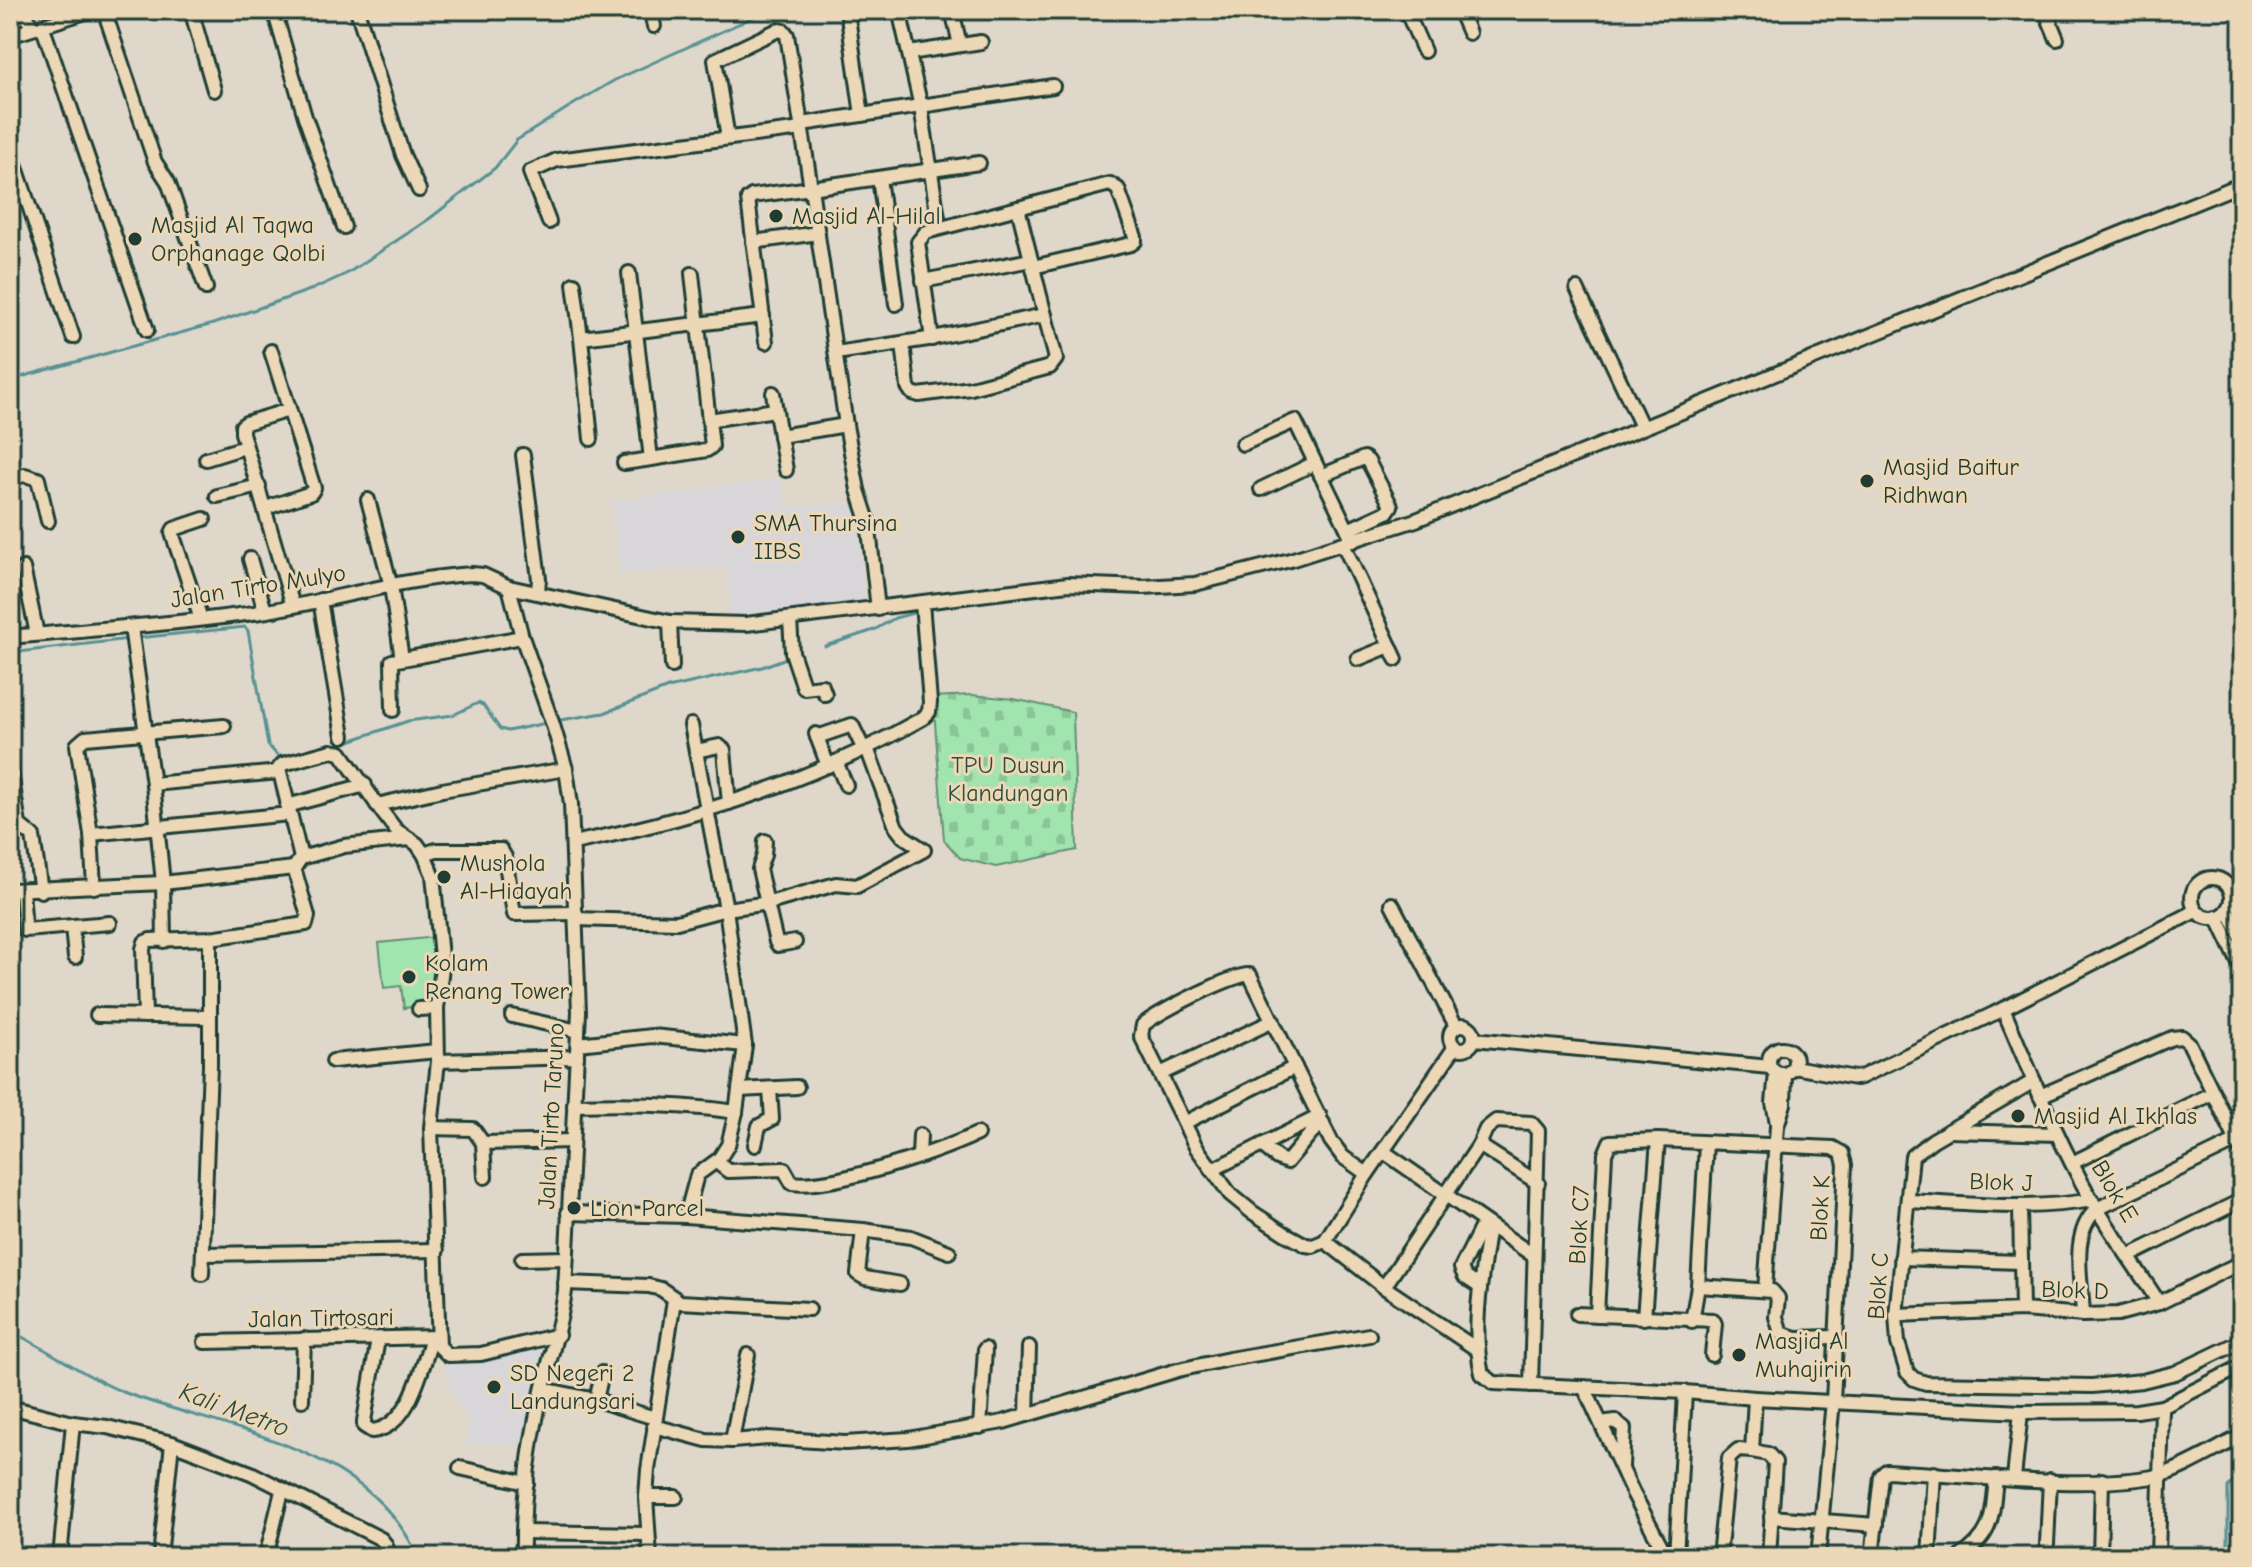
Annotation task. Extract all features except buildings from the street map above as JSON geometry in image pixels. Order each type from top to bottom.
[{"type":"street","points":[[25,10],[36,27],[147,330]]},
{"type":"street","points":[[10,36],[92,10]]},
{"type":"street","points":[[104,10],[155,162],[168,182],[206,288]]},
{"type":"street","points":[[191,10],[214,90]]},
{"type":"street","points":[[274,10],[305,117],[344,227]]},
{"type":"street","points":[[357,10],[403,155],[419,190]]},
{"type":"street","points":[[650,10],[654,26]]},
{"type":"street","points":[[847,10],[862,115]]},
{"type":"street","points":[[899,10],[921,107],[938,218]]},
{"type":"street","points":[[952,10],[960,45]]},
{"type":"street","points":[[1406,10],[1424,51]]},
{"type":"street","points":[[1459,10],[1469,33]]},
{"type":"street","points":[[2045,10],[2057,39]]},
{"type":"street","points":[[728,138],[715,60],[778,30],[784,31],[802,126],[846,425],[858,490],[868,521],[878,609]]},
{"type":"street","points":[[909,53],[981,42]]},
{"type":"street","points":[[549,222],[530,176],[533,170],[557,160],[728,138],[1053,86]]},
{"type":"street","points":[[10,149],[73,337]]},
{"type":"street","points":[[766,342],[748,199],[979,163]]},
{"type":"street","points":[[879,178],[896,304]]},
{"type":"street","points":[[1348,538],[1416,520],[2242,184]]},
{"type":"street","points":[[923,281],[1131,244],[1135,237],[1114,185],[926,232],[918,242],[923,281],[932,339]]},
{"type":"street","points":[[903,343],[908,387],[912,393],[919,395],[971,388],[1050,367],[1055,363],[1018,208]]},
{"type":"street","points":[[753,242],[818,233]]},
{"type":"street","points":[[629,273],[651,459]]},
{"type":"street","points":[[624,463],[710,449],[712,446],[692,274]]},
{"type":"street","points":[[574,284],[591,439]]},
{"type":"street","points":[[1577,289],[1642,427]]},
{"type":"street","points":[[836,353],[932,339],[1045,315]]},
{"type":"street","points":[[581,338],[763,316]]},
{"type":"street","points":[[266,508],[311,493],[314,488],[271,351]]},
{"type":"street","points":[[773,393],[786,470]]},
{"type":"street","points":[[289,410],[242,426],[245,447],[266,508],[293,606]]},
{"type":"street","points":[[709,420],[775,410]]},
{"type":"street","points":[[1243,444],[1295,421],[1348,538],[1396,659]]},
{"type":"street","points":[[780,436],[846,425]]},
{"type":"street","points":[[206,459],[245,447]]},
{"type":"street","points":[[523,455],[538,591]]},
{"type":"street","points":[[1321,476],[1364,458],[1391,506],[1387,512],[1348,538]]},
{"type":"street","points":[[1261,489],[1315,463]]},
{"type":"street","points":[[10,478],[25,475],[38,479],[48,521]]},
{"type":"street","points":[[217,496],[259,486]]},
{"type":"street","points":[[368,500],[391,586],[402,659]]},
{"type":"street","points":[[201,619],[172,533],[174,529],[204,519]]},
{"type":"street","name":"Jalan Tirto Mulyo","points":[[10,635],[133,635],[201,619],[265,611],[391,586],[472,574],[483,575],[509,587],[670,622],[731,624],[790,620],[1068,584],[1143,587],[1195,584],[1348,538]]},
{"type":"street","points":[[250,559],[265,611]]},
{"type":"street","points":[[23,568],[37,634]]},
{"type":"street","name":"Jalan Tirto Taruno","points":[[509,587],[522,637],[566,769],[573,843],[578,1044],[565,1283],[558,1335],[543,1389],[527,1483],[523,1557]]},
{"type":"street","points":[[320,600],[343,736]]},
{"type":"street","points":[[573,843],[648,828],[729,803],[832,764],[915,723],[929,712],[922,603]]},
{"type":"street","points":[[790,620],[792,652],[804,688],[822,686],[825,694]]},
{"type":"street","points":[[670,622],[672,666]]},
{"type":"street","points":[[133,635],[153,784],[163,883],[164,941]]},
{"type":"street","points":[[393,710],[391,664],[402,659],[522,637]]},
{"type":"street","points":[[1358,659],[1390,646]]},
{"type":"street","points":[[686,1216],[697,1175],[719,1159],[728,1145],[745,1045],[726,909],[691,725]]},
{"type":"street","points":[[145,1016],[145,942],[210,938],[306,924],[308,916],[279,772],[283,764],[335,751],[345,757],[382,803],[396,830],[429,852],[501,850],[505,857],[514,914],[677,922],[726,909],[769,903],[836,884],[857,886],[924,850],[903,836],[896,827],[866,749],[852,725],[816,736],[846,785]]},
{"type":"street","points":[[94,887],[91,834],[77,745],[85,738],[224,726]]},
{"type":"street","points":[[696,751],[719,746],[724,750],[729,803]]},
{"type":"street","points":[[10,765],[19,825],[33,836],[41,891]]},
{"type":"street","points":[[382,803],[566,769]]},
{"type":"street","points":[[153,784],[279,772]]},
{"type":"street","points":[[91,834],[288,810],[365,785]]},
{"type":"street","points":[[110,923],[25,930],[16,890],[163,883],[297,863],[344,846],[409,839]]},
{"type":"street","points":[[765,841],[759,869],[776,942],[778,945],[795,942]]},
{"type":"street","points":[[378,1339],[364,1413],[364,1426],[372,1431],[387,1427],[402,1415],[435,1338],[437,1250],[431,1128],[442,967],[429,852]]},
{"type":"street","points":[[2211,879],[2223,882],[2231,892],[2232,898],[2222,914],[2206,917],[2196,911],[2193,893],[2199,883],[2211,879]]},
{"type":"street","points":[[1392,904],[1456,1026]]},
{"type":"street","points":[[1474,1039],[1861,1077],[2196,911]]},
{"type":"street","points":[[2222,914],[2242,939]]},
{"type":"street","points":[[2222,914],[2242,970]]},
{"type":"street","points":[[72,927],[75,957]]},
{"type":"street","points":[[202,1274],[210,1065],[210,938]]},
{"type":"street","points":[[1367,1174],[1337,1150],[1250,975],[1237,976],[1143,1025],[1141,1036],[1196,1147],[1212,1170],[1238,1202],[1284,1233],[1313,1246],[1325,1241],[1367,1174],[1455,1047]]},
{"type":"street","points":[[419,1009],[437,1008]]},
{"type":"street","name":"Blok E","points":[[1998,1011],[2095,1205],[2159,1303]]},
{"type":"street","points":[[97,1015],[209,1017]]},
{"type":"street","points":[[512,1016],[578,1044]]},
{"type":"street","points":[[1160,1074],[1273,1021]]},
{"type":"street","points":[[1455,1047],[1450,1035],[1456,1026],[1462,1024],[1470,1028],[1474,1039]]},
{"type":"street","points":[[333,1061],[438,1056],[652,1036],[745,1045]]},
{"type":"street","points":[[2040,1096],[2178,1037],[2186,1039],[2239,1146]]},
{"type":"street","points":[[1455,1047],[1467,1048],[1474,1039]]},
{"type":"street","points":[[1184,1123],[1295,1067]]},
{"type":"street","points":[[1765,1290],[1777,1126],[1784,1104],[1781,1070]]},
{"type":"street","name":"Blok C","points":[[2034,1081],[1948,1131],[1912,1156],[1896,1315],[1898,1343],[1907,1372],[1914,1379],[1926,1383],[2092,1386],[2142,1381],[2175,1373],[2242,1341]]},
{"type":"street","points":[[739,1090],[797,1087]]},
{"type":"street","points":[[755,1145],[759,1126],[772,1119],[770,1089]]},
{"type":"street","points":[[2072,1163],[2213,1093]]},
{"type":"street","points":[[574,1105],[687,1105],[736,1112]]},
{"type":"street","points":[[1212,1170],[1322,1120]]},
{"type":"street","points":[[1384,1287],[1479,1145],[1486,1129],[1496,1121],[1510,1120],[1534,1125],[1538,1136],[1538,1183],[1531,1385]]},
{"type":"street","points":[[1262,1145],[1287,1162],[1310,1127]]},
{"type":"street","points":[[431,1128],[473,1129],[483,1143],[485,1177]]},
{"type":"street","points":[[1948,1131],[2057,1134]]},
{"type":"street","points":[[719,1159],[719,1164],[728,1171],[784,1169],[793,1184],[842,1178],[919,1156],[977,1134]]},
{"type":"street","points":[[919,1156],[920,1135]]},
{"type":"street","points":[[1644,1318],[1658,1140]]},
{"type":"street","name":"Blok K","points":[[1613,1141],[1658,1140],[1833,1148],[1845,1158],[1833,1401],[1818,1557]]},
{"type":"street","points":[[483,1143],[572,1141]]},
{"type":"street","name":"Blok C7","points":[[1597,1315],[1605,1154],[1607,1145],[1613,1141]]},
{"type":"street","points":[[1692,1321],[1698,1286],[1706,1143]]},
{"type":"street","points":[[1479,1145],[1538,1183]]},
{"type":"street","name":"Blok J","points":[[1908,1201],[2020,1206],[2095,1205],[2239,1146]]},
{"type":"street","points":[[1384,1152],[1534,1256]]},
{"type":"street","points":[[2129,1256],[2242,1200]]},
{"type":"street","points":[[2083,1315],[2080,1243],[2082,1228],[2095,1205]]},
{"type":"street","points":[[2020,1206],[2022,1310]]},
{"type":"street","points":[[568,1213],[686,1216],[863,1230],[911,1237],[949,1252]]},
{"type":"street","points":[[1486,1224],[1478,1350],[1482,1374],[1494,1383],[2021,1412],[2137,1411],[2162,1407],[2242,1366]]},
{"type":"street","points":[[1480,1287],[1465,1277],[1461,1268],[1486,1224]]},
{"type":"street","points":[[863,1230],[858,1274],[900,1284]]},
{"type":"street","points":[[1325,1241],[1384,1287],[1478,1350]]},
{"type":"street","points":[[203,1254],[437,1250]]},
{"type":"street","points":[[522,1259],[566,1258]]},
{"type":"street","points":[[1901,1258],[2020,1262]]},
{"type":"street","name":"Blok D","points":[[1896,1315],[2022,1310],[2083,1315],[2118,1314],[2159,1303],[2242,1262]]},
{"type":"street","points":[[565,1283],[649,1286],[661,1289],[674,1300],[809,1309]]},
{"type":"street","points":[[1698,1286],[1776,1293],[1778,1329],[1786,1336],[1835,1337]]},
{"type":"street","points":[[650,1557],[646,1497],[654,1422],[674,1300]]},
{"type":"street","points":[[1577,1314],[1715,1321],[1712,1355]]},
{"type":"street","points":[[435,1338],[445,1353],[461,1356],[558,1335]]},
{"type":"street","points":[[543,1389],[596,1400],[706,1440],[768,1438],[845,1443],[908,1439],[980,1427],[1027,1415],[1178,1370],[1369,1335]]},
{"type":"street","name":"Jalan Tirtosari","points":[[205,1342],[435,1338]]},
{"type":"street","points":[[302,1400],[304,1339]]},
{"type":"street","points":[[1027,1415],[1029,1347]]},
{"type":"street","points":[[980,1427],[985,1349]]},
{"type":"street","points":[[732,1441],[748,1355]]},
{"type":"street","points":[[596,1400],[602,1373]]},
{"type":"street","points":[[1584,1387],[1667,1557]]},
{"type":"street","points":[[1676,1557],[1685,1392]]},
{"type":"street","points":[[1752,1451],[1755,1398]]},
{"type":"street","points":[[10,1407],[172,1443],[251,1473],[381,1539],[386,1545],[388,1557]]},
{"type":"street","points":[[2158,1557],[2162,1407]]},
{"type":"street","points":[[2014,1478],[2021,1412]]},
{"type":"street","points":[[1601,1423],[1615,1421],[1624,1428],[1622,1468]]},
{"type":"street","points":[[60,1557],[73,1423]]},
{"type":"street","points":[[1872,1557],[1883,1473],[2050,1480],[2161,1476],[2242,1436]]},
{"type":"street","points":[[160,1557],[172,1443]]},
{"type":"street","points":[[1719,1557],[1729,1458],[1738,1450],[1768,1454],[1775,1462],[1769,1557]]},
{"type":"street","points":[[460,1468],[527,1483]]},
{"type":"street","points":[[1929,1557],[1934,1473]]},
{"type":"street","points":[[1960,1557],[1976,1546],[1991,1527],[1996,1478]]},
{"type":"street","points":[[2047,1544],[2050,1480]]},
{"type":"street","points":[[2100,1557],[2102,1480]]},
{"type":"street","points":[[266,1557],[282,1491]]},
{"type":"street","points":[[646,1497],[676,1497]]},
{"type":"street","points":[[1771,1517],[1876,1525]]},
{"type":"street","points":[[523,1532],[647,1534]]},
{"type":"shaded area","name":"SMA Thursina IIBS","points":[[781,479],[787,508],[856,503],[865,601],[857,605],[730,617],[728,566],[619,573],[613,501]]},
{"type":"shaded area","name":"SD Negeri 2 Landungsari","points":[[523,1347],[542,1350],[547,1354],[529,1445],[466,1444],[470,1421],[454,1398],[444,1369],[459,1358]]},
{"type":"green space","name":"TPU Dusun Klandungan","points":[[972,695],[1014,699],[1073,712],[1077,850],[996,867],[960,858],[944,840],[933,697]]},
{"type":"green space","name":"Kolam Renang Tower","points":[[436,937],[433,1004],[404,1008],[401,986],[384,988],[379,943]]},
{"type":"waterway","points":[[10,380],[213,324],[313,289],[348,273],[429,219],[495,168],[517,140],[569,107],[615,80],[769,10]]},
{"type":"waterway","points":[[825,646],[917,612]]},
{"type":"waterway","points":[[137,638],[245,627],[268,745],[278,756],[289,756]]},
{"type":"waterway","points":[[10,653],[129,639]]},
{"type":"waterway","points":[[554,721],[604,713],[668,688],[762,667],[789,657]]},
{"type":"waterway","points":[[332,747],[408,721],[453,715],[478,703],[483,705],[500,729],[508,731],[546,723]]},
{"type":"waterway","name":"Kali Metro","points":[[10,1331],[123,1392],[248,1432],[330,1465],[365,1489],[395,1519],[418,1557]]},
{"type":"waterway","points":[[2222,1557],[2228,1543],[2228,1487],[2233,1482],[2242,1481]]},
{"type":"waterway","points":[[1991,1557],[2001,1552],[2020,1557]]},
{"type":"place","name":"Masjid Al-Hilal","points":[[776,216]]},
{"type":"place","name":"Masjid Al Taqwa Orphanage Qolbi","points":[[135,239]]},
{"type":"place","name":"Masjid Baitur Ridhwan","points":[[1867,481]]},
{"type":"place","name":"SMA Thursina IIBS","points":[[738,537]]},
{"type":"place","name":"Mushola Al-Hidayah","points":[[444,877]]},
{"type":"place","name":"Kolam Renang Tower","points":[[409,977]]},
{"type":"place","name":"Masjid Al Ikhlas","points":[[2018,1116]]},
{"type":"place","name":"Lion Parcel","points":[[574,1208]]},
{"type":"place","name":"Masjid Al Muhajirin","points":[[1739,1355]]},
{"type":"place","name":"SD Negeri 2 Landungsari","points":[[494,1387]]}]
